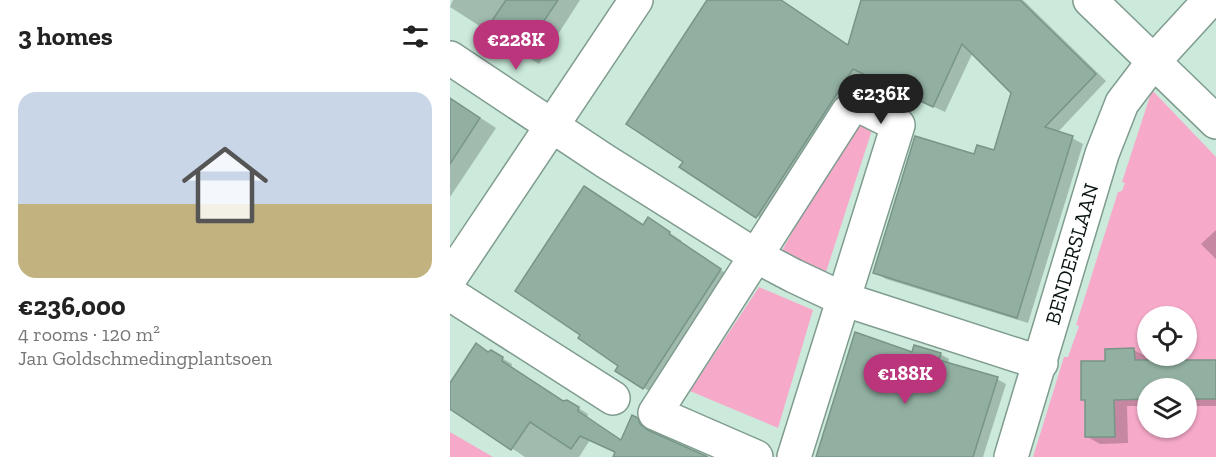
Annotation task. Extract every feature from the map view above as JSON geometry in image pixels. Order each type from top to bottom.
[{"type":"street","points":[[450,278],[636,0]]},
{"type":"street","points":[[1090,0],[1216,122]]},
{"type":"street","name":"BENDERSLAAN","points":[[1011,457],[1102,154],[1122,103],[1154,61],[1210,0]]},
{"type":"street","points":[[450,58],[756,256],[843,299],[1041,363]]},
{"type":"street","points":[[756,457],[655,413],[848,112],[860,106],[898,124],[794,457]]},
{"type":"street","points":[[450,294],[613,398]]},
{"type":"shaded area","points":[[1152,90],[1216,157],[1216,457],[1033,457],[1064,357],[1068,357],[1079,326],[1076,325],[1118,192],[1122,191],[1125,183],[1122,182]]},
{"type":"shaded area","points":[[855,119],[873,127],[825,275],[779,256]]},
{"type":"shaded area","points":[[759,287],[813,310],[778,428],[690,391]]},
{"type":"shaded area","points":[[450,432],[493,457],[450,457]]},
{"type":"building","points":[[506,0],[558,0],[521,55],[485,31]]},
{"type":"building","points":[[707,0],[781,0],[848,45],[861,0],[1020,0],[1096,74],[1045,127],[1073,136],[1017,318],[873,273],[915,136],[974,154],[977,145],[994,150],[1011,93],[962,44],[933,107],[853,69],[756,218],[679,167],[683,162],[626,124]]},
{"type":"building","points":[[450,98],[480,118],[450,164]]},
{"type":"building","points":[[584,186],[643,225],[648,217],[721,269],[643,389],[615,371],[618,366],[578,338],[580,335],[515,291]]},
{"type":"building","points":[[855,332],[912,352],[914,345],[941,353],[939,360],[998,377],[973,457],[816,457]]},
{"type":"building","points":[[476,343],[488,352],[491,350],[503,357],[502,361],[563,401],[567,400],[579,407],[578,411],[621,440],[632,415],[638,418],[640,424],[648,430],[708,457],[613,457],[615,452],[580,436],[571,449],[530,422],[511,450],[450,409],[450,383]]},
{"type":"building","points":[[1134,348],[1137,366],[1197,366],[1197,360],[1216,360],[1216,399],[1197,399],[1197,378],[1137,378],[1137,399],[1114,400],[1115,437],[1085,437],[1085,400],[1081,400],[1081,361],[1105,361],[1105,349]]}]
